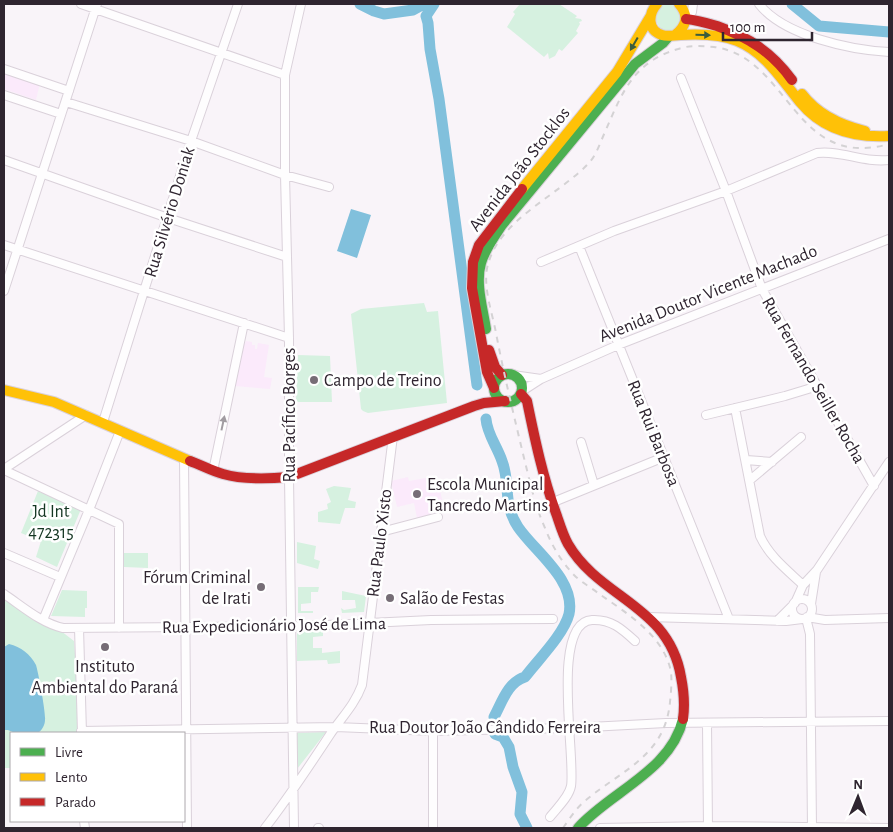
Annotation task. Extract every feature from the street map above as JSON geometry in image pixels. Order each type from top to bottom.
[{"type":"main road","name":"Avenida João Stocklos","points":[[494,390],[487,372],[472,288],[473,262],[480,245],[498,219],[618,72],[650,17],[655,4]]},
{"type":"main road","points":[[679,4],[685,10],[686,19],[693,19],[719,27],[755,42],[782,65],[804,97],[822,114],[834,122],[864,131],[889,130]]},
{"type":"main road","points":[[650,17],[653,28],[657,33],[672,36],[714,35],[741,43],[759,54],[777,70],[802,104],[820,122],[845,134],[875,138],[889,136]]},
{"type":"main road","name":"Avenida João Stocklos","points":[[502,375],[496,370],[491,357],[480,288],[480,265],[488,247],[502,225],[635,64],[684,28],[686,19]]},
{"type":"main road","points":[[474,406],[494,390],[497,380],[502,375],[513,375],[520,381],[521,392],[527,401],[552,503],[566,539],[577,559],[597,578],[648,617],[664,633],[676,653],[685,704],[682,724],[677,736],[653,768],[592,814],[578,828]]},
{"type":"main road","points":[[4,390],[54,402],[221,474],[244,479],[261,480],[289,477],[474,406],[518,398],[521,392]]},
{"type":"main road","points":[[494,390],[498,397],[529,412]]},
{"type":"street","points":[[81,4],[97,6],[285,76]]},
{"type":"street","name":"Rua Silvério Doniak","points":[[102,422],[191,141],[238,4]]},
{"type":"street","name":"Rua Pacífico Borges","points":[[294,828],[289,477],[290,338],[285,175],[285,76],[301,4]]},
{"type":"street","points":[[686,19],[692,12],[693,4]]},
{"type":"street","points":[[759,4],[764,10],[796,31],[830,42],[872,52],[889,52]]},
{"type":"street","points":[[4,291],[97,6]]},
{"type":"street","points":[[4,69],[69,91]]},
{"type":"street","name":"Rua Fernando Seiller Rocha","points":[[681,78],[726,191],[762,289],[874,486]]},
{"type":"street","points":[[4,95],[62,114]]},
{"type":"street","points":[[66,102],[191,141],[285,175],[328,187]]},
{"type":"street","points":[[541,262],[614,231],[726,191],[817,153],[828,152],[864,160],[889,160]]},
{"type":"street","points":[[4,160],[288,258]]},
{"type":"street","name":"Avenida Doutor Vicente Machado","points":[[521,392],[540,379],[618,345],[889,239]]},
{"type":"street","points":[[4,245],[290,338]]},
{"type":"street","name":"Rua Rui Barbosa","points":[[579,246],[729,619]]},
{"type":"street","points":[[213,471],[244,323]]},
{"type":"street","points":[[513,375],[540,379]]},
{"type":"street","points":[[706,415],[818,386]]},
{"type":"street","points":[[736,408],[760,536],[765,546],[803,585]]},
{"type":"street","points":[[4,470],[86,415]]},
{"type":"street","points":[[43,620],[120,431]]},
{"type":"street","name":"Rua Paulo Xisto","points":[[265,828],[293,792],[356,700],[362,685],[393,436]]},
{"type":"street","points":[[750,480],[801,437]]},
{"type":"street","points":[[581,442],[594,485]]},
{"type":"street","points":[[552,503],[664,457]]},
{"type":"street","points":[[184,458],[187,828]]},
{"type":"street","points":[[746,460],[772,462]]},
{"type":"street","points":[[889,462],[817,570],[803,585],[794,604],[794,614],[807,614],[825,620],[889,618]]},
{"type":"street","points":[[4,470],[119,524],[119,628]]},
{"type":"street","points":[[381,532],[438,517]]},
{"type":"street","points":[[4,553],[60,577]]},
{"type":"street","points":[[807,614],[817,570]]},
{"type":"street","name":"Rua Expedicionário José de Lima","points":[[4,594],[43,620],[63,628],[185,628],[369,624],[431,620],[553,619]]},
{"type":"street","points":[[777,621],[794,604],[803,599],[810,634],[812,828]]},
{"type":"street","points":[[648,617],[777,621],[807,614]]},
{"type":"street","points":[[550,816],[568,795],[572,786],[568,716],[569,651],[580,624],[587,620],[610,622],[619,626],[635,641]]},
{"type":"street","points":[[78,628],[82,732]]},
{"type":"street","name":"Rua Doutor João Cândido Ferreira","points":[[82,732],[292,727],[433,731],[708,723],[889,721]]},
{"type":"street","points":[[708,723],[708,827]]},
{"type":"street","points":[[433,731],[433,825]]},
{"type":"street","points":[[600,828],[889,828]]},
{"type":"shaded area","points":[[4,71],[25,80],[40,83],[36,100],[4,89]]},
{"type":"shaded area","points":[[246,341],[252,342],[252,345],[255,345],[255,349],[257,349],[258,343],[269,345],[264,377],[272,378],[270,389],[234,386],[243,344]]},
{"type":"shaded area","name":"Escola Municipal Tancredo Martins","points":[[408,477],[409,481],[426,478],[428,485],[438,482],[443,503],[432,506],[434,513],[417,518],[414,503],[397,507],[391,481]]},
{"type":"green space","points":[[520,4],[559,4],[577,16],[575,18],[581,19],[582,21],[579,22],[580,24],[576,31],[578,33],[562,51],[559,49],[555,56],[549,59],[548,53],[544,57],[507,27],[515,14],[513,12]]},
{"type":"green space","points":[[674,4],[683,18],[676,29],[668,32],[661,29],[655,18],[655,14],[660,6]]},
{"type":"green space","points":[[424,303],[427,312],[438,311],[447,403],[368,413],[363,411],[361,409],[351,314],[361,309]]},
{"type":"green space","name":"Campo de Treino","points":[[298,355],[330,356],[332,402],[298,402],[296,400]]},
{"type":"green space","points":[[334,486],[351,488],[348,500],[356,502],[355,508],[345,508],[340,524],[318,522],[318,512],[328,509],[327,504],[331,502],[326,489]]},
{"type":"green space","name":"Jd Int 472315","points":[[38,491],[81,509],[57,567],[36,557],[41,541],[21,533]]},
{"type":"green space","points":[[297,542],[316,546],[314,559],[320,561],[318,569],[297,563]]},
{"type":"green space","points":[[124,553],[148,553],[148,568],[124,567]]},
{"type":"green space","points":[[298,587],[319,587],[318,592],[311,592],[311,603],[301,604],[301,611],[313,611],[313,613],[298,613]]},
{"type":"green space","points":[[62,590],[87,591],[85,617],[51,616]]},
{"type":"green space","points":[[342,591],[366,596],[364,612],[342,613],[341,608],[344,610],[356,608],[355,600],[342,600]]},
{"type":"green space","points":[[4,598],[61,631],[74,641],[81,731],[10,732],[10,768],[4,768]]},
{"type":"green space","points":[[297,629],[323,629],[323,636],[313,637],[313,648],[322,648],[322,653],[340,651],[340,663],[328,664],[327,660],[297,661]]},
{"type":"green space","points":[[326,732],[297,769],[296,733]]},
{"type":"water","points":[[351,209],[371,215],[357,258],[337,251]]},
{"type":"water","points":[[9,644],[17,647],[25,652],[36,665],[45,716],[44,726],[39,732],[13,732],[4,730],[4,647]]},
{"type":"waterway","points":[[360,4],[384,14],[413,10],[424,4]]},
{"type":"waterway","points":[[434,4],[426,16],[439,99],[477,385]]},
{"type":"waterway","points":[[792,4],[819,26],[889,32]]},
{"type":"waterway","points":[[486,419],[488,430],[505,469],[508,502],[513,518],[525,537],[560,578],[570,602],[569,614],[562,630],[525,677],[514,683],[510,688],[494,717]]},
{"type":"waterway","points":[[495,734],[503,737],[509,747],[513,767],[522,792],[520,814],[527,828]]},
{"type":"railway","points":[[563,828],[583,803],[640,760],[651,749],[660,736],[666,720],[670,702],[671,672],[661,647],[652,636],[632,617],[569,570],[554,547],[541,520],[524,458],[488,297],[487,270],[496,246],[518,220],[591,161],[617,104],[631,81],[640,71],[650,62],[682,48],[696,46],[714,47],[739,55],[760,70],[811,128],[832,142],[857,148],[889,144]]},
{"type":"traffic: fast","points":[[486,329],[480,296],[479,271],[487,248],[502,225],[635,64],[663,43],[669,36]]},
{"type":"traffic: fast","points":[[508,374],[518,378],[522,388],[518,398],[508,402],[498,398],[494,388],[498,378],[508,374]]},
{"type":"traffic: fast","points":[[578,828],[591,815],[653,767],[666,753],[676,737],[683,719]]},
{"type":"traffic: slow","points":[[657,4],[652,12],[650,21],[651,26],[657,33],[667,36],[709,35],[737,41],[756,52],[765,60],[809,112],[829,126],[852,134],[889,136]]},
{"type":"traffic: slow","points":[[675,35],[682,28],[685,20],[684,12],[679,4]]},
{"type":"traffic: slow","points":[[522,189],[617,72],[650,17]]},
{"type":"traffic: slow","points":[[802,94],[815,108],[830,118],[847,126],[865,131]]},
{"type":"traffic: slow","points":[[4,390],[54,402],[190,461]]},
{"type":"traffic: jam","points":[[686,19],[717,26],[739,35],[768,54],[792,80]]},
{"type":"traffic: jam","points":[[494,388],[487,372],[472,288],[473,262],[479,245],[522,189]]},
{"type":"traffic: jam","points":[[489,350],[495,367],[502,375]]},
{"type":"traffic: jam","points":[[521,394],[527,401],[543,473],[566,541],[582,563],[597,578],[632,604],[663,634],[674,653],[681,677],[684,698],[683,719]]},
{"type":"traffic: jam","points":[[190,461],[231,476],[264,479],[289,477],[474,406],[505,401]]},
{"type":"place","name":"Campo de Treino","points":[[314,380]]},
{"type":"place","name":"Escola Municipal Tancredo Martins","points":[[417,494]]},
{"type":"place","name":"Fórum Criminal de Irati","points":[[261,587]]},
{"type":"place","name":"Salão de Festas","points":[[390,598]]},
{"type":"place","name":"Instituto Ambiental do Paraná","points":[[105,647]]}]
